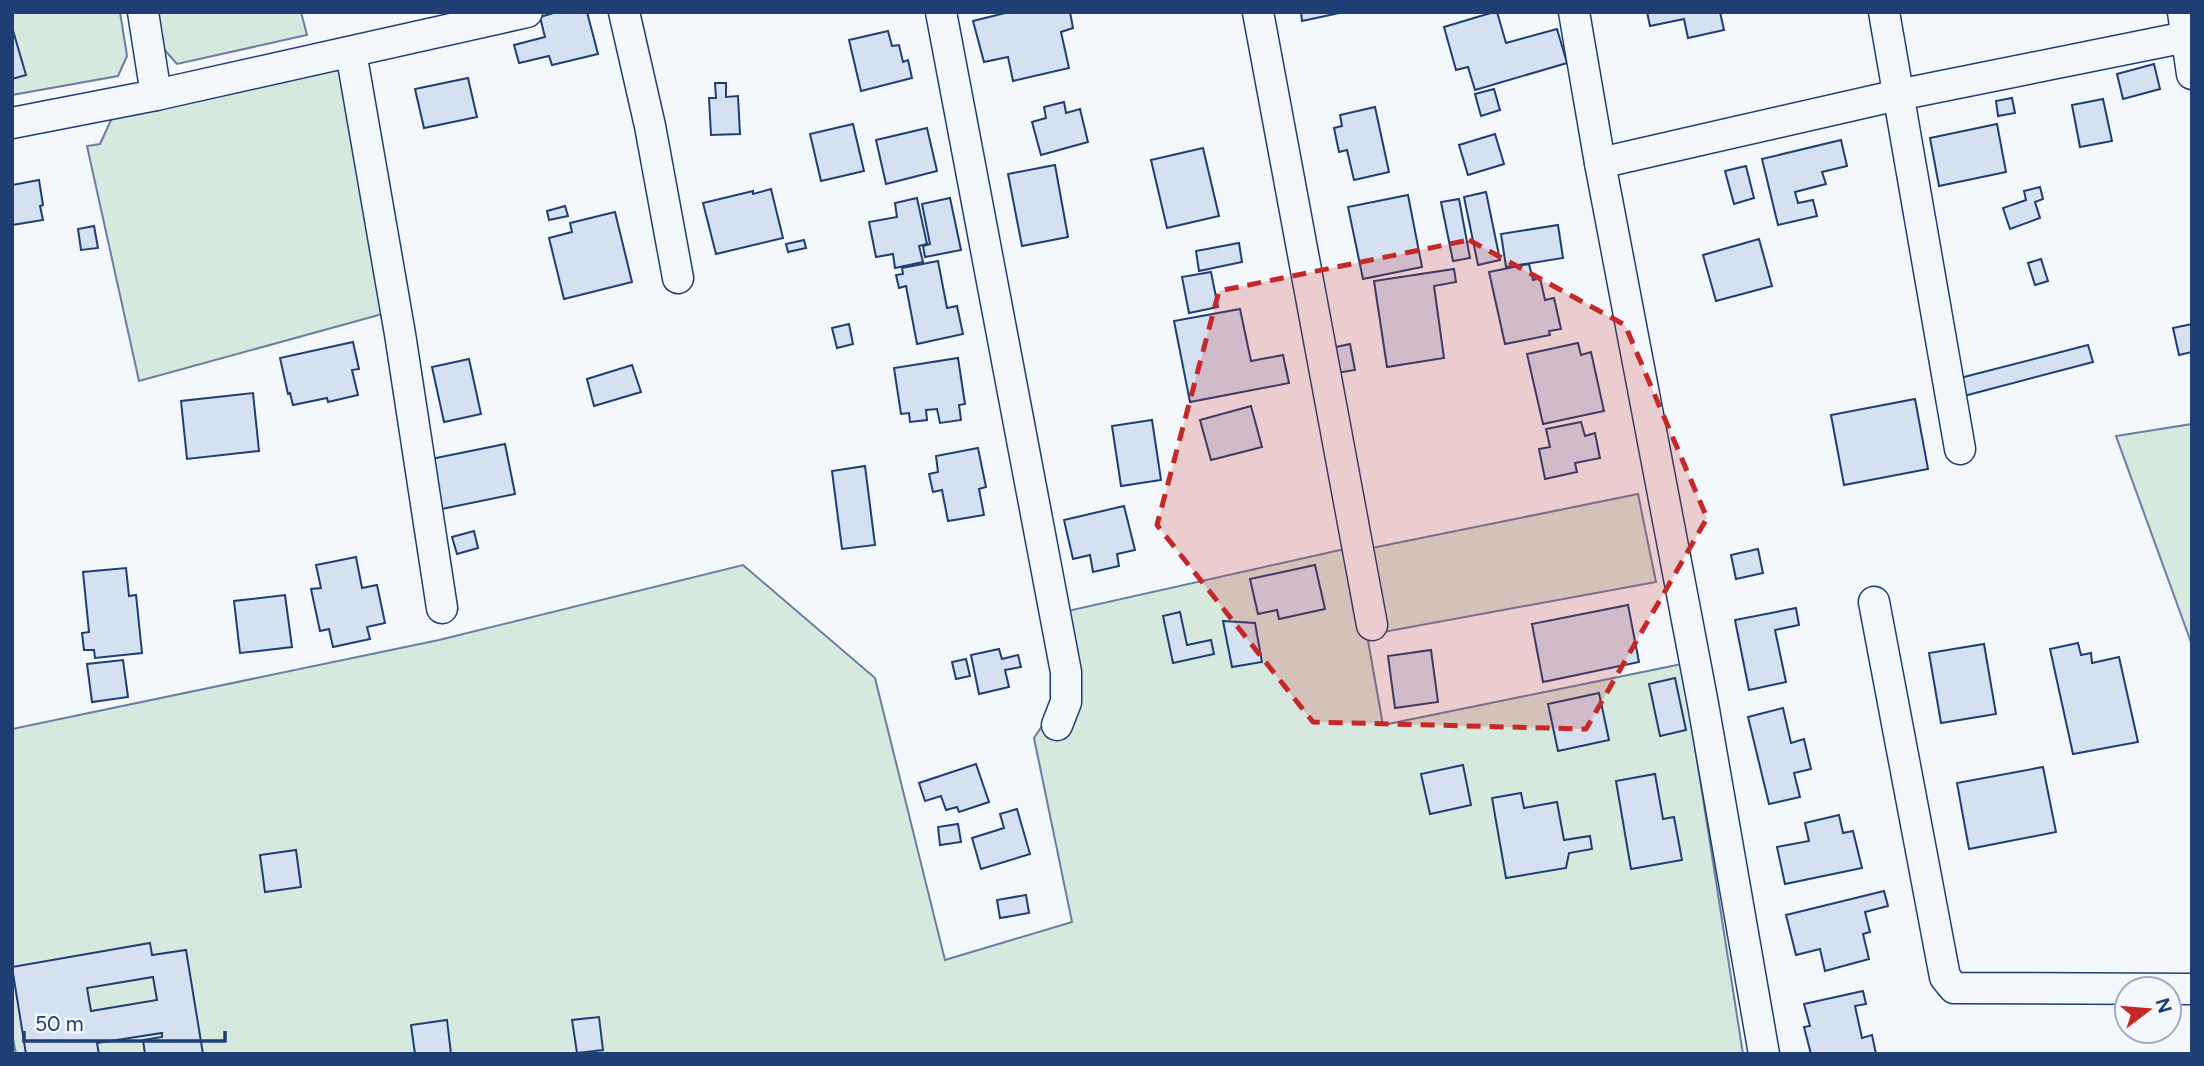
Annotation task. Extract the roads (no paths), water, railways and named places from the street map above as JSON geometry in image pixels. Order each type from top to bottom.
[{"type":"street","points":[[143,12],[156,95]]},
{"type":"street","points":[[12,123],[156,95],[527,12]]},
{"type":"street","points":[[624,12],[650,125],[678,278]]},
{"type":"street","points":[[941,12],[1066,672],[1066,702],[1057,725]]},
{"type":"street","points":[[1258,12],[1371,625]]},
{"type":"street","points":[[1574,12],[1600,163],[1703,704],[1764,1054]]},
{"type":"street","points":[[1884,12],[1960,449]]},
{"type":"street","points":[[1600,163],[1898,95],[2185,25],[2192,74]]},
{"type":"street","points":[[351,52],[402,348],[442,608]]},
{"type":"street","points":[[1874,602],[1945,976],[1954,988],[2192,989]]}]
